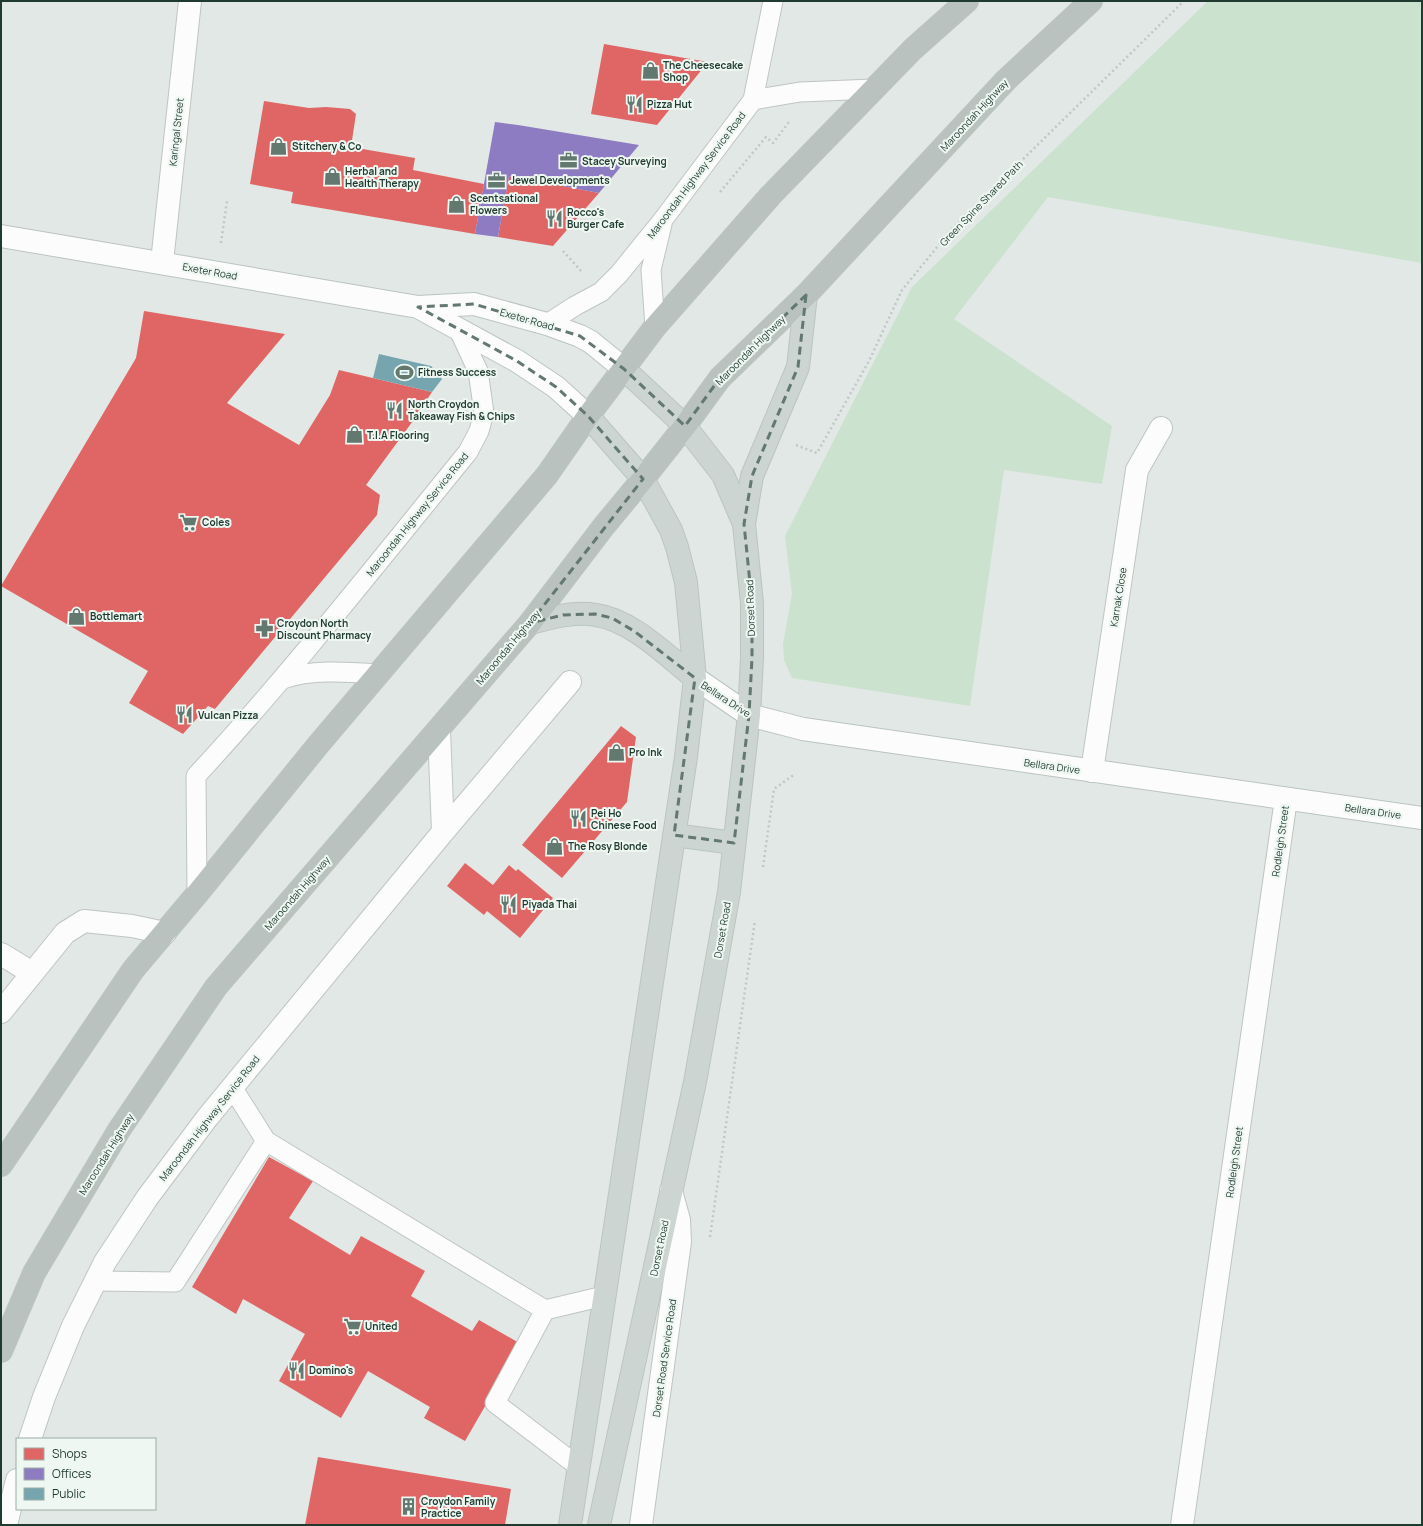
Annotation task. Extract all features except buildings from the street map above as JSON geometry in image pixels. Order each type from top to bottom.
[{"type":"highway","points":[[1,1165],[133,970],[165,933],[318,745],[547,475],[588,416],[655,327],[771,195],[913,49],[967,1]]},
{"type":"highway","name":"Maroondah Highway","points":[[1,1350],[38,1266],[119,1130],[216,987],[530,623],[604,526],[685,426],[720,378],[806,295],[1006,80],[1091,1]]},
{"type":"main road","points":[[744,524],[752,476],[768,435],[798,367],[806,295]]},
{"type":"main road","name":"Dorset Road","points":[[599,1525],[695,1082],[729,892],[749,715],[752,658],[752,603],[744,524],[723,475],[685,426],[624,369]]},
{"type":"main road","points":[[570,1525],[686,757],[695,678],[686,582],[671,530],[643,479],[588,416]]},
{"type":"main road","points":[[530,623],[563,615],[594,614],[612,618],[639,634],[695,678]]},
{"type":"main road","points":[[674,835],[734,843]]},
{"type":"street","name":"Karingal Street","points":[[162,262],[190,1]]},
{"type":"street","name":"Exeter Road","points":[[1,236],[162,262],[418,307],[474,304],[547,324],[580,336],[592,342],[624,369]]},
{"type":"street","name":"Exeter Road","points":[[418,307],[517,361],[556,387],[588,416]]},
{"type":"street","name":"Karnak Close","points":[[1092,771],[1137,470],[1161,428]]},
{"type":"street","name":"Bellara Drive","points":[[695,678],[749,715],[803,729],[1422,818]]},
{"type":"street","name":"Maroondah Highway Service Road","points":[[30,1438],[44,1397],[70,1333],[105,1262],[147,1198],[232,1087],[443,832],[570,682]]},
{"type":"street","points":[[439,730],[443,832]]},
{"type":"street","name":"Rodleigh Street","points":[[1182,1525],[1286,799]]},
{"type":"street","points":[[1,1012],[65,933],[84,922],[132,926],[165,933]]},
{"type":"street","points":[[1,954],[32,973]]},
{"type":"street","name":"Dorset Road Service Road","points":[[641,1525],[680,1242],[679,1220],[671,1191]]},
{"type":"street","points":[[6,1525],[16,1484]]},
{"type":"lane","points":[[773,1],[753,100],[800,92],[873,89]]},
{"type":"lane","name":"Maroondah Highway Service Road","points":[[547,324],[575,306],[601,292],[619,274],[753,100]]},
{"type":"lane","points":[[655,327],[652,270],[662,220]]},
{"type":"lane","name":"Maroondah Highway Service Road","points":[[197,894],[196,776],[283,680],[468,452],[479,432],[484,413],[478,371],[458,328]]},
{"type":"lane","points":[[283,680],[291,676],[339,672],[378,674]]},
{"type":"lane","points":[[232,1087],[266,1141],[545,1310],[604,1296]]},
{"type":"lane","points":[[96,1281],[174,1282],[266,1141]]},
{"type":"lane","points":[[545,1310],[495,1403],[579,1467]]},
{"type":"path","name":"Green Spine Shared Path","points":[[768,435],[817,453],[870,361],[902,290],[952,229],[1184,1]]},
{"type":"path","points":[[719,193],[766,137],[773,143],[790,121]]},
{"type":"path","points":[[221,243],[227,202]]},
{"type":"path","points":[[563,252],[585,275]]},
{"type":"path","points":[[762,868],[774,789],[795,774]]},
{"type":"path","points":[[710,1240],[756,915]]},
{"type":"highlighted area","points":[[806,295],[798,367],[752,476],[744,524],[752,603],[752,658],[749,715],[734,843],[674,835],[695,678],[634,631],[612,618],[595,614],[563,615],[530,623],[643,479],[588,416],[556,387],[517,361],[418,307],[474,304],[580,336],[624,369],[685,426],[720,378]]},
{"type":"green space","points":[[1208,1],[1422,1],[1422,263],[1048,197],[954,319],[1112,426],[1102,484],[1004,470],[970,706],[792,678],[784,660],[783,644],[792,594],[785,536],[912,287]]},
{"type":"place","name":"The Cheesecake Shop","points":[[650,71]]},
{"type":"place","name":"Pizza Hut","points":[[634,104]]},
{"type":"place","name":"Stitchery & Co","points":[[279,146]]},
{"type":"place","name":"Stacey Surveying","points":[[569,161]]},
{"type":"place","name":"Herbal and Health Therapy","points":[[332,177]]},
{"type":"place","name":"Jewel Developments","points":[[497,180]]},
{"type":"place","name":"Scentsational Flowers","points":[[457,204]]},
{"type":"place","name":"Rocco's Burger Cafe","points":[[554,218]]},
{"type":"place","name":"Fitness Success","points":[[405,372]]},
{"type":"place","name":"North Croydon Takeaway Fish & Chips","points":[[395,410]]},
{"type":"place","name":"T.I.A Flooring","points":[[354,435]]},
{"type":"place","name":"Coles","points":[[189,522]]},
{"type":"place","name":"Bottlemart","points":[[77,616]]},
{"type":"place","name":"Croydon North Discount Pharmacy","points":[[264,629]]},
{"type":"place","name":"Vulcan Pizza","points":[[185,715]]},
{"type":"place","name":"Pro Ink","points":[[616,752]]},
{"type":"place","name":"Pei Ho Chinese Food","points":[[578,819]]},
{"type":"place","name":"The Rosy Blonde","points":[[555,846]]},
{"type":"place","name":"Piyada Thai","points":[[509,904]]},
{"type":"place","name":"United","points":[[352,1326]]},
{"type":"place","name":"Domino's","points":[[296,1370]]},
{"type":"place","name":"Croydon Family Practice","points":[[408,1507]]}]
